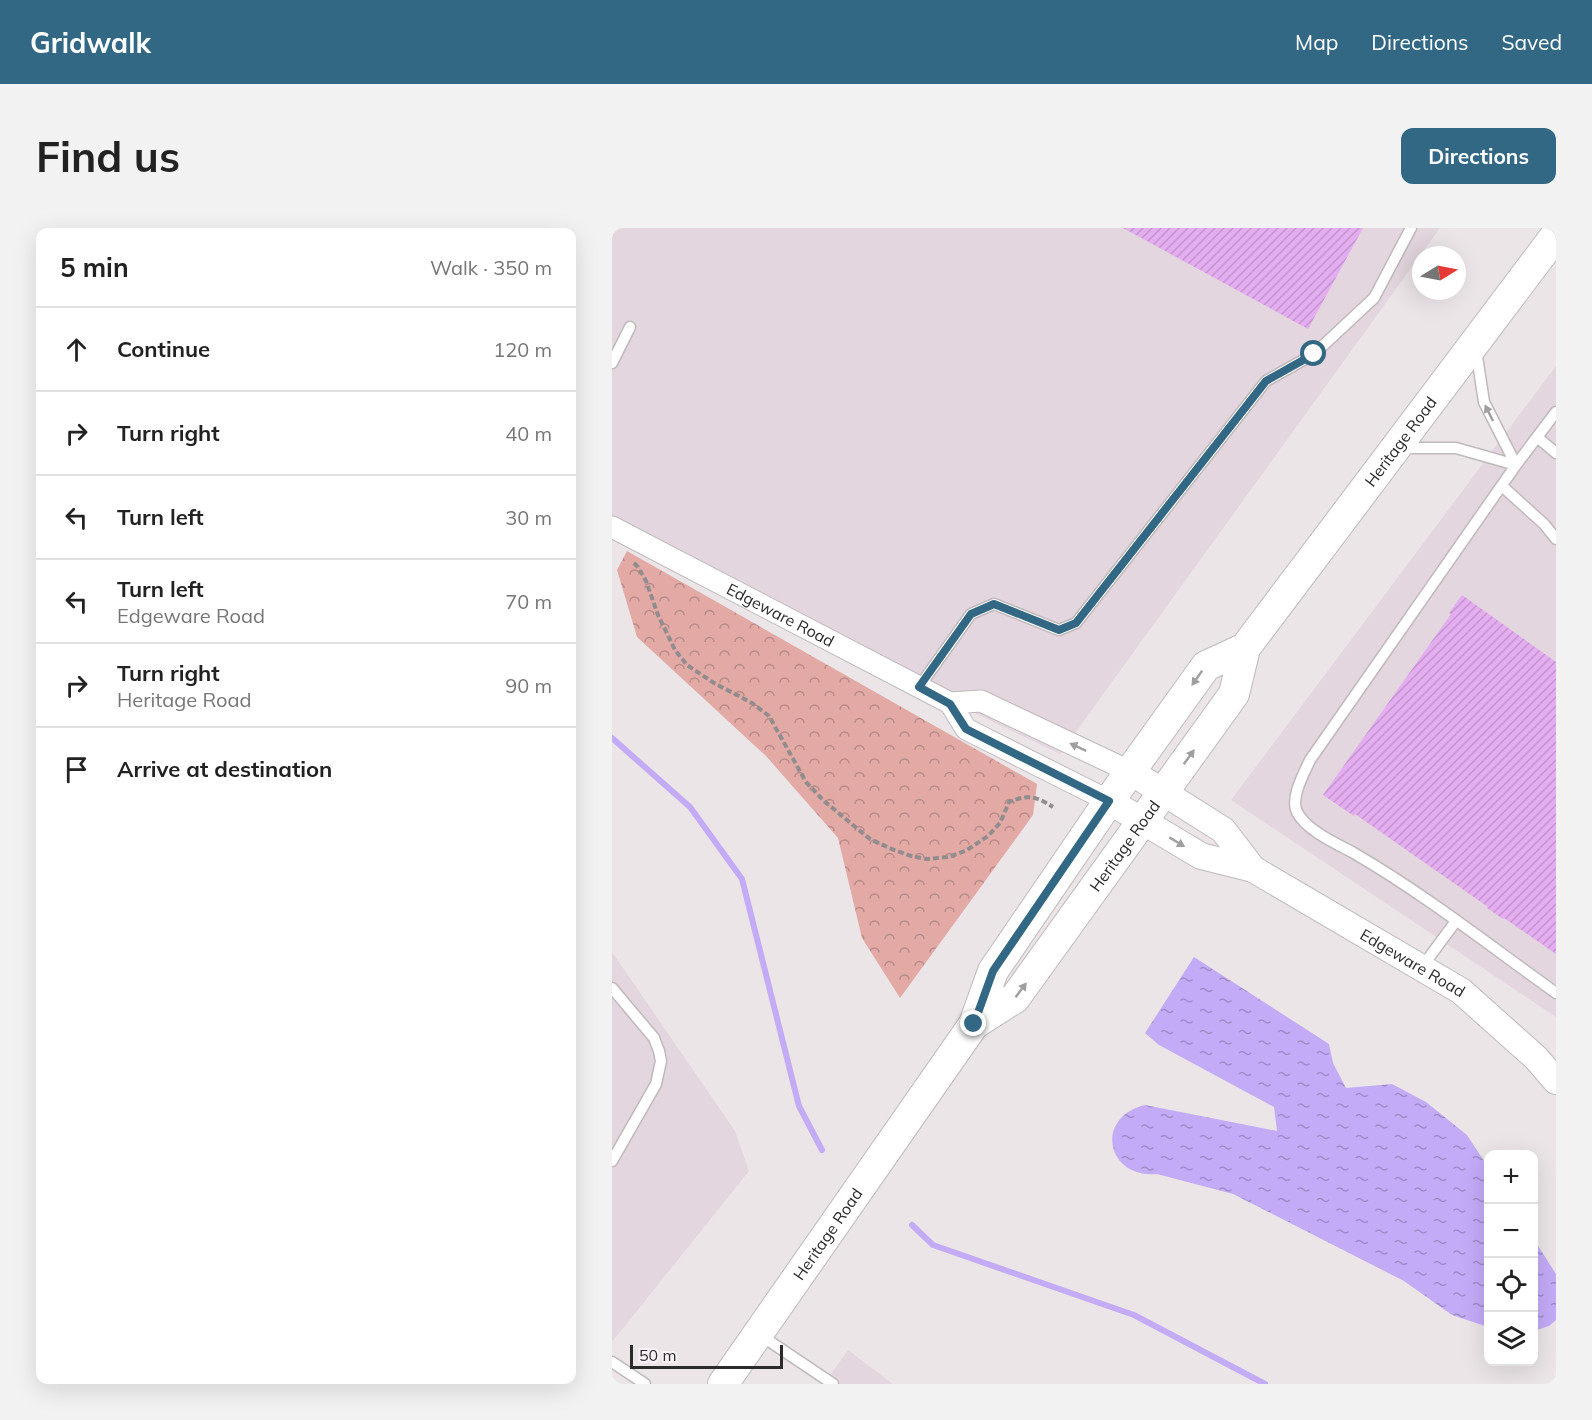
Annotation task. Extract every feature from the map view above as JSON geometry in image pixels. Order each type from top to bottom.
[{"type":"main road","name":"Heritage Road","points":[[974,1024],[1015,998],[1234,694],[1245,648],[1556,235]]},
{"type":"main road","name":"Heritage Road","points":[[723,1384],[974,1024],[993,971],[1109,801],[1206,666],[1245,648]]},
{"type":"street","name":"Edgeware Road","points":[[612,527],[950,704],[966,729],[1109,801],[1201,856],[1253,869],[1422,967],[1461,991],[1536,1058],[1556,1081]]},
{"type":"street","name":"Edgeware Road","points":[[950,704],[981,701],[1131,772],[1223,830],[1253,869]]},
{"type":"lane","points":[[919,687],[971,614],[978,610],[994,604],[1059,630],[1076,623],[1266,381],[1314,354],[1374,298],[1411,228]]},
{"type":"lane","points":[[612,363],[630,327]]},
{"type":"lane","points":[[1475,343],[1484,402],[1516,465]]},
{"type":"lane","points":[[1556,411],[1310,760],[1295,799],[1296,811],[1312,830],[1389,874],[1556,993]]},
{"type":"lane","points":[[1537,437],[1556,453]]},
{"type":"lane","points":[[1396,448],[1456,448],[1516,465]]},
{"type":"lane","points":[[1502,486],[1544,524],[1556,539]]},
{"type":"lane","points":[[1422,967],[1456,921]]},
{"type":"lane","points":[[612,988],[654,1038],[661,1061],[656,1084],[612,1161]]},
{"type":"lane","points":[[758,1334],[833,1384]]},
{"type":"lane","points":[[612,1362],[645,1384]]},
{"type":"path","points":[[630,560],[638,567],[646,581],[658,615],[675,650],[687,664],[714,683],[752,703],[769,716],[806,782],[824,801],[870,838],[911,856],[926,859],[949,857],[967,850],[988,836],[1000,823],[1009,802],[1027,796],[1039,799],[1053,807]]},
{"type":"shaded area","points":[[612,228],[1440,228],[1427,246],[1412,246],[1412,267],[1060,754],[612,539]]},
{"type":"shaded area","points":[[1556,366],[1556,1017],[1231,800]]},
{"type":"shaded area","points":[[612,952],[735,1131],[749,1171],[612,1342]]},
{"type":"shaded area","points":[[848,1350],[893,1384],[824,1384]]},
{"type":"green space","points":[[627,551],[1037,784],[1033,815],[900,998],[862,938],[838,838],[766,756],[637,637],[617,570]]},
{"type":"water","points":[[1194,957],[1329,1044],[1333,1063],[1346,1088],[1392,1084],[1426,1102],[1467,1135],[1484,1161],[1484,1326],[1452,1315],[1404,1281],[1233,1194],[1157,1174],[1140,1173],[1126,1167],[1117,1158],[1113,1146],[1113,1133],[1118,1122],[1129,1112],[1145,1105],[1277,1131],[1274,1107],[1159,1045],[1145,1033]]},
{"type":"water","points":[[1538,1246],[1556,1274],[1556,1320],[1549,1326],[1538,1330]]},
{"type":"building","points":[[1123,228],[1363,228],[1308,329]]},
{"type":"building","points":[[1462,595],[1556,662],[1556,954],[1355,814],[1354,816],[1323,795],[1451,614],[1449,613]]},
{"type":"waterway","points":[[612,738],[690,807],[742,879],[799,1106],[822,1150]]},
{"type":"waterway","points":[[912,1225],[933,1245],[1134,1315],[1265,1384]]},
{"type":"route","points":[[974,1024],[993,971],[1109,801],[966,729],[950,704],[919,687],[971,614],[994,604],[1059,630],[1076,623],[1266,381],[1314,354]]}]
